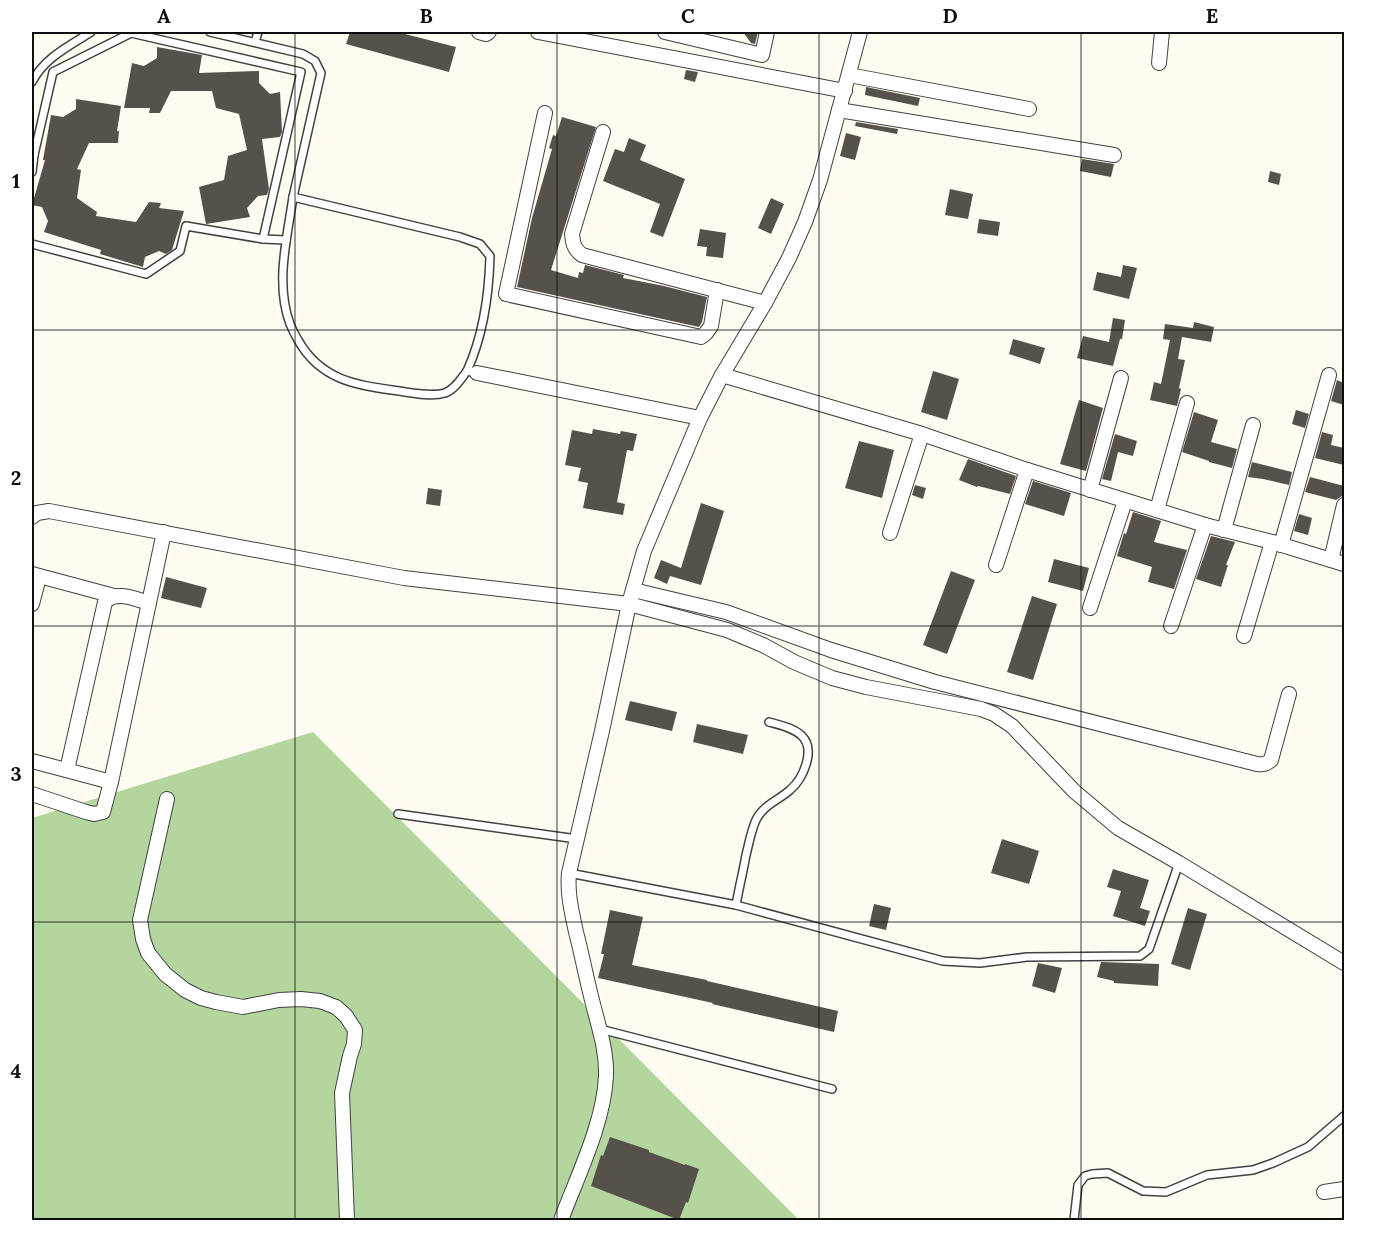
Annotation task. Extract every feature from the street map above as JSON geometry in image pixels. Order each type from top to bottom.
[{"type":"street","points":[[479,32],[486,34],[489,32]]},
{"type":"street","points":[[538,32],[845,91]]},
{"type":"street","points":[[665,32],[762,54],[767,32]]},
{"type":"street","points":[[561,1221],[596,1128],[606,1076],[600,1029],[571,910],[569,873],[629,604],[644,551],[700,418],[722,375],[765,303],[805,222],[845,91],[860,32]]},
{"type":"street","points":[[1159,63],[1162,32]]},
{"type":"street","points":[[849,75],[1029,109]]},
{"type":"street","points":[[839,110],[1114,155]]},
{"type":"street","points":[[545,114],[506,294],[701,337],[711,326],[717,290]]},
{"type":"street","points":[[603,132],[572,234],[575,250],[582,255],[765,303]]},
{"type":"street","points":[[472,372],[700,418]]},
{"type":"street","points":[[722,375],[921,434],[1125,501],[1338,562],[1344,505]]},
{"type":"street","points":[[1244,636],[1329,375]]},
{"type":"street","points":[[1090,490],[1121,378]]},
{"type":"street","points":[[1157,510],[1187,404]]},
{"type":"street","points":[[1224,530],[1253,425]]},
{"type":"street","points":[[890,533],[921,434]]},
{"type":"street","points":[[996,565],[1027,470]]},
{"type":"street","points":[[1090,608],[1125,501]]},
{"type":"street","points":[[32,517],[37,513],[49,511],[404,578],[629,604],[727,630],[832,678],[866,687],[981,709],[994,714],[1012,726],[1074,791],[1118,828],[1344,963]]},
{"type":"street","points":[[1171,626],[1205,525]]},
{"type":"street","points":[[32,794],[94,814],[103,812],[164,532]]},
{"type":"street","points":[[32,604],[35,575],[149,603]]},
{"type":"street","points":[[633,590],[726,612],[831,650],[935,682],[1263,765],[1271,760],[1289,694]]},
{"type":"street","points":[[67,770],[102,612],[105,602],[114,596]]},
{"type":"street","points":[[32,761],[111,782]]},
{"type":"street","points":[[167,799],[140,920],[148,953],[165,974],[185,990],[201,998],[243,1007],[290,999],[320,1001],[336,1007],[346,1016],[355,1030],[354,1044],[342,1093],[346,1221]]},
{"type":"street","points":[[1324,1192],[1344,1189]]},
{"type":"lane","points":[[32,82],[39,68],[54,55],[91,32]]},
{"type":"lane","points":[[210,32],[303,54],[315,61],[321,74],[293,197],[282,269],[285,306],[290,325],[306,354],[330,374],[371,387],[428,394],[445,393],[472,372],[481,334],[490,271],[490,256],[480,244],[293,197]]},
{"type":"lane","points":[[255,42],[258,32]]},
{"type":"lane","points":[[32,172],[33,155],[52,72],[131,33],[301,72],[263,239]]},
{"type":"lane","points":[[32,244],[146,274],[180,250],[186,226],[263,239],[286,240]]},
{"type":"lane","points":[[736,905],[755,822],[766,807],[798,781],[808,757],[807,742],[802,735],[769,722]]},
{"type":"lane","points":[[398,814],[577,839]]},
{"type":"lane","points":[[569,873],[736,905],[944,961],[980,963],[1028,957],[1140,956],[1149,949],[1179,863]]},
{"type":"lane","points":[[600,1029],[832,1089]]},
{"type":"lane","points":[[1074,1221],[1078,1185],[1085,1176],[1108,1173],[1143,1191],[1166,1192],[1207,1174],[1252,1170],[1273,1163],[1308,1147],[1344,1116]]},
{"type":"green space","points":[[313,732],[799,1220],[32,1220],[32,818]]},
{"type":"building","points":[[350,32],[397,32],[456,47],[449,72],[346,44]]},
{"type":"building","points":[[743,32],[758,32],[755,44],[751,43]]},
{"type":"building","points":[[157,47],[202,55],[199,73],[259,71],[259,83],[270,94],[280,92],[282,132],[280,137],[262,139],[269,189],[267,195],[258,196],[247,208],[250,217],[206,224],[199,187],[224,180],[228,156],[247,150],[239,114],[216,108],[212,91],[171,91],[160,113],[149,113],[150,108],[124,108],[132,63],[144,66],[157,58]]},
{"type":"building","points":[[686,70],[698,72],[695,82],[684,79]]},
{"type":"building","points":[[866,87],[920,98],[918,106],[865,95]]},
{"type":"building","points":[[76,99],[121,106],[117,131],[119,131],[118,143],[89,143],[77,169],[81,170],[77,198],[97,212],[96,216],[136,222],[149,202],[161,203],[159,208],[184,211],[172,250],[166,254],[159,251],[145,257],[143,267],[100,254],[101,250],[44,232],[48,221],[42,207],[32,205],[45,160],[43,160],[51,115],[63,117],[76,109]]},
{"type":"building","points":[[562,117],[596,127],[551,270],[578,278],[579,272],[583,273],[585,265],[624,275],[623,278],[707,297],[699,327],[517,287],[532,218],[552,149],[549,148],[553,135],[556,136]]},
{"type":"building","points":[[856,122],[898,129],[897,134],[855,126]]},
{"type":"building","points":[[846,133],[861,137],[855,160],[840,156]]},
{"type":"building","points":[[629,138],[646,145],[640,160],[685,179],[663,237],[650,232],[660,204],[603,181],[615,149],[624,152]]},
{"type":"building","points":[[1082,159],[1114,164],[1111,177],[1080,171]]},
{"type":"building","points":[[1270,171],[1281,174],[1279,185],[1268,182]]},
{"type":"building","points":[[950,189],[973,194],[968,219],[945,215]]},
{"type":"building","points":[[771,198],[784,204],[771,234],[758,228]]},
{"type":"building","points":[[979,219],[1000,222],[998,236],[977,233]]},
{"type":"building","points":[[700,229],[726,233],[723,258],[706,256],[707,247],[697,246]]},
{"type":"building","points":[[1123,265],[1137,268],[1129,299],[1093,290],[1097,272],[1121,277]]},
{"type":"building","points":[[1113,318],[1125,320],[1122,339],[1120,339],[1113,366],[1077,358],[1083,336],[1109,342]]},
{"type":"building","points":[[1194,322],[1214,327],[1211,342],[1182,337],[1178,359],[1185,360],[1177,406],[1150,400],[1154,382],[1161,384],[1170,340],[1163,339],[1165,324],[1193,328]]},
{"type":"building","points":[[1013,339],[1045,348],[1040,364],[1009,354]]},
{"type":"building","points":[[933,371],[959,379],[947,420],[921,412]]},
{"type":"building","points":[[1337,380],[1344,383],[1344,405],[1331,401]]},
{"type":"building","points":[[1079,400],[1103,408],[1086,471],[1060,464]]},
{"type":"building","points":[[1296,410],[1309,414],[1305,428],[1292,424]]},
{"type":"building","points":[[1194,412],[1218,420],[1211,442],[1237,449],[1232,468],[1182,452]]},
{"type":"building","points":[[593,429],[620,434],[621,431],[637,434],[633,451],[627,450],[617,502],[625,504],[623,515],[583,508],[588,483],[578,481],[581,468],[565,465],[572,430],[592,434]]},
{"type":"building","points":[[1322,432],[1333,435],[1331,445],[1344,448],[1344,465],[1315,458]]},
{"type":"building","points":[[1115,434],[1137,441],[1133,456],[1118,452],[1111,481],[1102,479]]},
{"type":"building","points":[[859,441],[894,450],[882,498],[845,488]]},
{"type":"building","points":[[968,459],[1016,476],[1010,494],[977,487],[959,480]]},
{"type":"building","points":[[1252,462],[1292,472],[1289,485],[1248,477]]},
{"type":"building","points":[[1310,477],[1344,486],[1342,496],[1336,500],[1305,492]]},
{"type":"building","points":[[1033,481],[1071,493],[1064,516],[1025,504]]},
{"type":"building","points":[[915,485],[926,488],[923,499],[912,495]]},
{"type":"building","points":[[428,488],[442,490],[440,506],[426,504]]},
{"type":"building","points":[[701,503],[724,511],[701,585],[670,576],[667,584],[654,578],[661,560],[681,568]]},
{"type":"building","points":[[1133,512],[1161,521],[1154,542],[1187,550],[1174,589],[1148,582],[1152,567],[1117,556]]},
{"type":"building","points":[[1299,514],[1312,518],[1308,535],[1294,531]]},
{"type":"building","points":[[1211,536],[1235,542],[1221,587],[1196,579]]},
{"type":"building","points":[[1054,559],[1089,568],[1083,591],[1048,582]]},
{"type":"building","points":[[951,571],[975,580],[947,654],[923,645]]},
{"type":"building","points":[[166,577],[207,588],[201,608],[161,598]]},
{"type":"building","points":[[1032,596],[1057,604],[1033,680],[1007,672]]},
{"type":"building","points":[[630,701],[677,712],[672,731],[625,720]]},
{"type":"building","points":[[697,724],[748,735],[743,754],[693,742]]},
{"type":"building","points":[[1002,839],[1039,851],[1029,884],[991,873]]},
{"type":"building","points":[[1113,869],[1149,880],[1140,908],[1150,911],[1145,926],[1113,916],[1121,891],[1107,887]]},
{"type":"building","points":[[874,904],[891,908],[886,930],[869,926]]},
{"type":"building","points":[[1188,908],[1207,914],[1190,970],[1171,964]]},
{"type":"building","points":[[610,910],[643,917],[632,965],[838,1011],[834,1032],[598,978]]},
{"type":"building","points":[[1101,962],[1159,964],[1158,986],[1114,983],[1114,981],[1097,977]]},
{"type":"building","points":[[1038,963],[1062,968],[1055,993],[1032,986]]},
{"type":"building","points":[[610,1137],[699,1169],[688,1203],[686,1202],[679,1220],[591,1186],[601,1155],[603,1156]]}]
